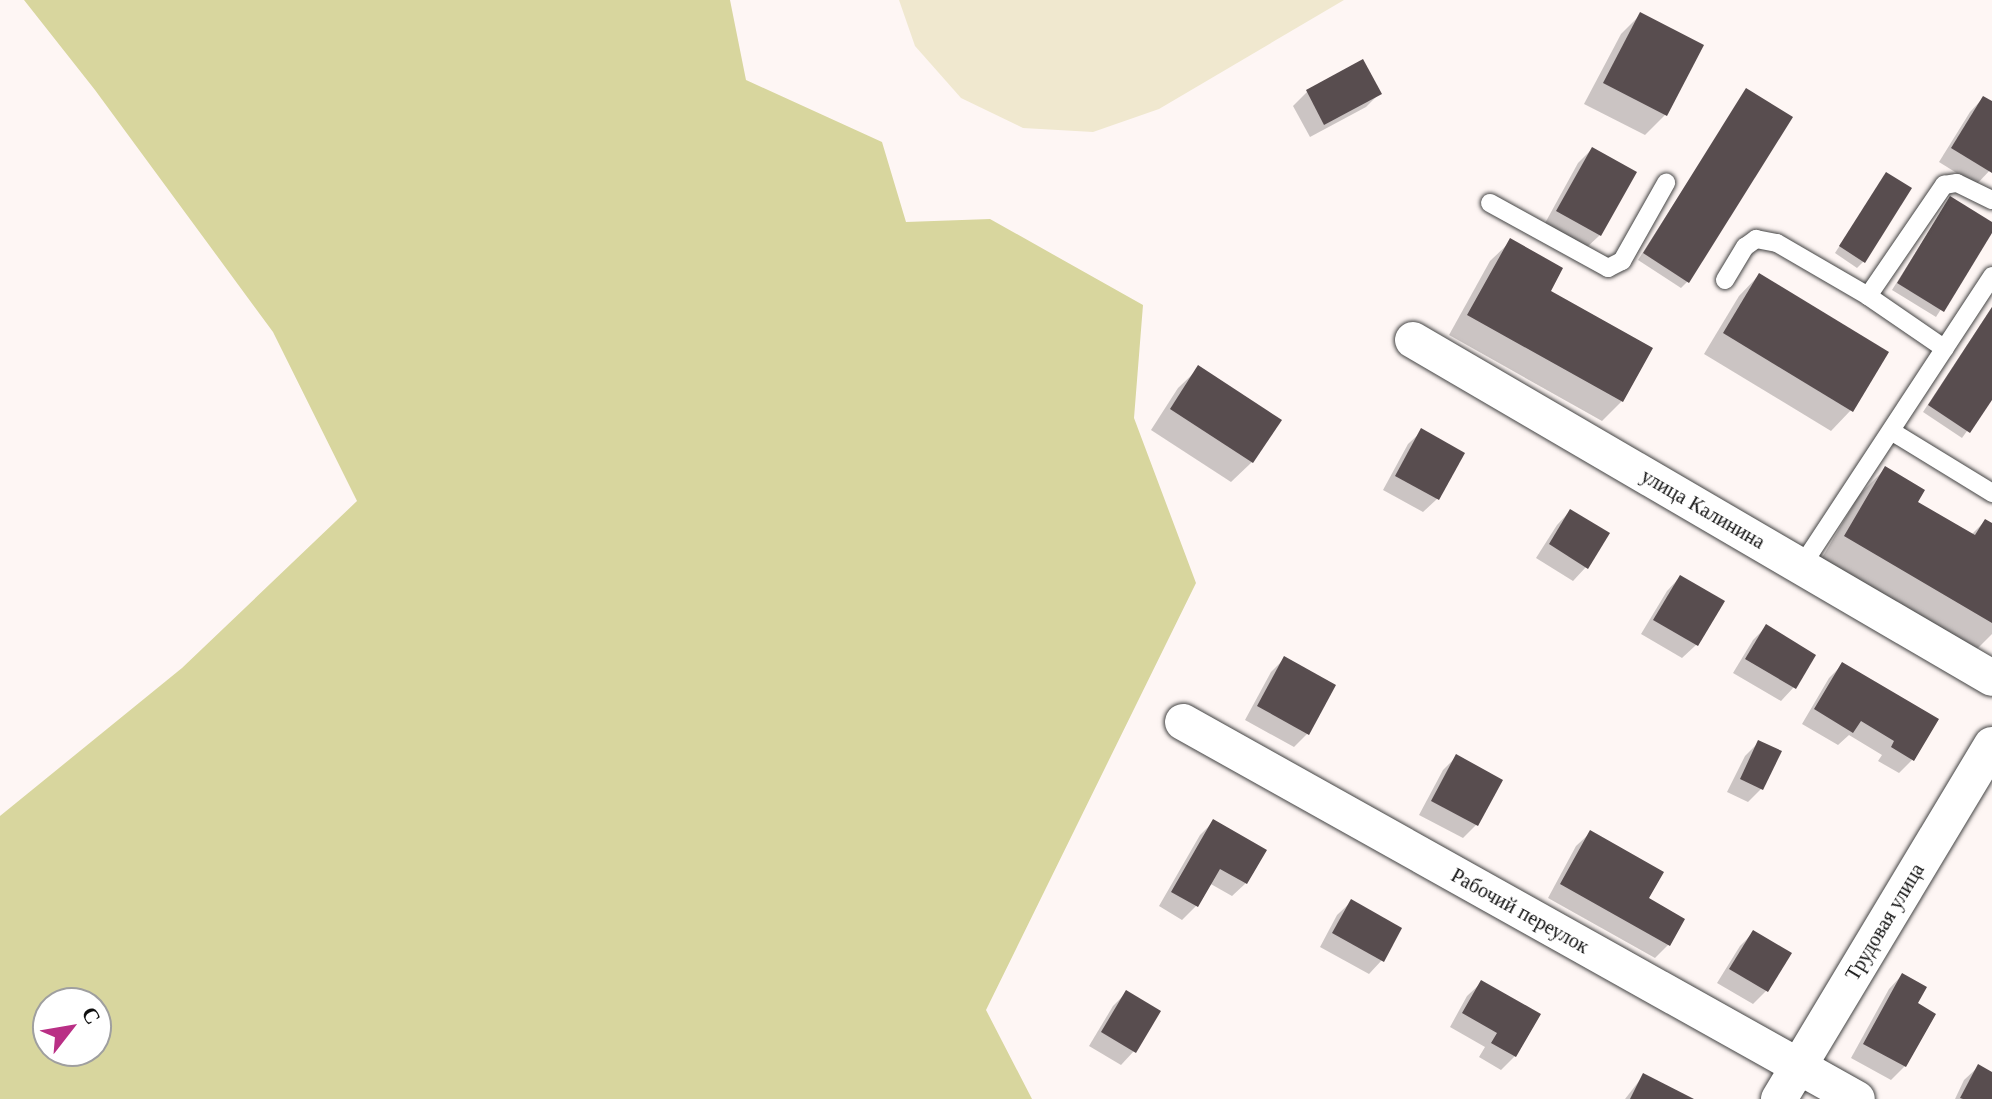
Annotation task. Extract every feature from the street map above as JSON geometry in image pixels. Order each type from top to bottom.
[{"type":"street","name":"улица Калинина","points":[[1413,340],[1992,678]]},
{"type":"street","name":"Рабочий переулок","points":[[1183,722],[1857,1099]]},
{"type":"street","name":"Трудовая улица","points":[[1779,1099],[1992,745]]},
{"type":"lane","points":[[1490,203],[1608,268],[1622,261],[1666,183]]},
{"type":"lane","points":[[1868,296],[1944,185],[1957,183],[1992,200]]},
{"type":"lane","points":[[1725,280],[1745,247],[1756,239],[1777,243],[1868,296],[1945,349]]},
{"type":"lane","points":[[1801,567],[1992,276]]},
{"type":"lane","points":[[1891,431],[1992,493]]},
{"type":"shaded area","points":[[24,0],[730,0],[746,80],[882,142],[906,222],[990,219],[1143,305],[1134,418],[1196,583],[986,1010],[1032,1099],[0,1099],[0,816],[182,668],[357,501],[273,332],[95,90]]},
{"type":"shaded area","points":[[899,0],[1344,0],[1159,109],[1093,132],[1023,128],[961,98],[915,46]]},
{"type":"building","points":[[1640,12],[1704,45],[1667,116],[1603,83]]},
{"type":"building","points":[[1363,59],[1382,94],[1324,125],[1306,90]]},
{"type":"building","points":[[1746,88],[1793,117],[1689,283],[1643,253]]},
{"type":"building","points":[[1983,96],[1992,101],[1992,173],[1951,148]]},
{"type":"building","points":[[1592,147],[1637,172],[1601,236],[1556,211]]},
{"type":"building","points":[[1886,172],[1912,188],[1865,263],[1839,246]]},
{"type":"building","points":[[1950,196],[1992,222],[1992,233],[1944,312],[1897,283]]},
{"type":"building","points":[[1510,238],[1563,268],[1551,291],[1653,348],[1623,402],[1467,315]]},
{"type":"building","points":[[1759,273],[1889,352],[1853,412],[1723,333]]},
{"type":"building","points":[[1992,307],[1992,400],[1970,433],[1928,405]]},
{"type":"building","points":[[1198,365],[1282,420],[1253,463],[1170,409]]},
{"type":"building","points":[[1421,428],[1465,453],[1439,500],[1395,476]]},
{"type":"building","points":[[1885,466],[1925,490],[1918,502],[1975,535],[1985,519],[1992,523],[1992,623],[1844,536]]},
{"type":"building","points":[[1570,509],[1610,533],[1588,569],[1549,544]]},
{"type":"building","points":[[1680,575],[1725,601],[1698,646],[1653,620]]},
{"type":"building","points":[[1766,624],[1816,655],[1796,689],[1745,659]]},
{"type":"building","points":[[1284,656],[1336,685],[1309,735],[1257,706]]},
{"type":"building","points":[[1842,662],[1939,719],[1914,761],[1891,747],[1894,741],[1861,721],[1853,733],[1814,709]]},
{"type":"building","points":[[1758,740],[1782,751],[1763,790],[1740,779]]},
{"type":"building","points":[[1456,754],[1503,780],[1478,826],[1431,801]]},
{"type":"building","points":[[1213,819],[1267,850],[1247,884],[1220,869],[1198,907],[1171,892]]},
{"type":"building","points":[[1590,830],[1664,872],[1649,898],[1685,919],[1670,946],[1560,884]]},
{"type":"building","points":[[1351,899],[1402,928],[1384,962],[1332,933]]},
{"type":"building","points":[[1753,930],[1792,953],[1768,992],[1729,969]]},
{"type":"building","points":[[1902,973],[1927,987],[1918,1003],[1936,1014],[1906,1067],[1863,1044]]},
{"type":"building","points":[[1481,980],[1541,1014],[1516,1057],[1491,1043],[1497,1033],[1462,1013]]},
{"type":"building","points":[[1126,990],[1161,1011],[1136,1053],[1101,1032]]},
{"type":"building","points":[[1978,1064],[1992,1072],[1992,1099],[1960,1098]]},
{"type":"building","points":[[1643,1073],[1694,1099],[1630,1099]]}]
